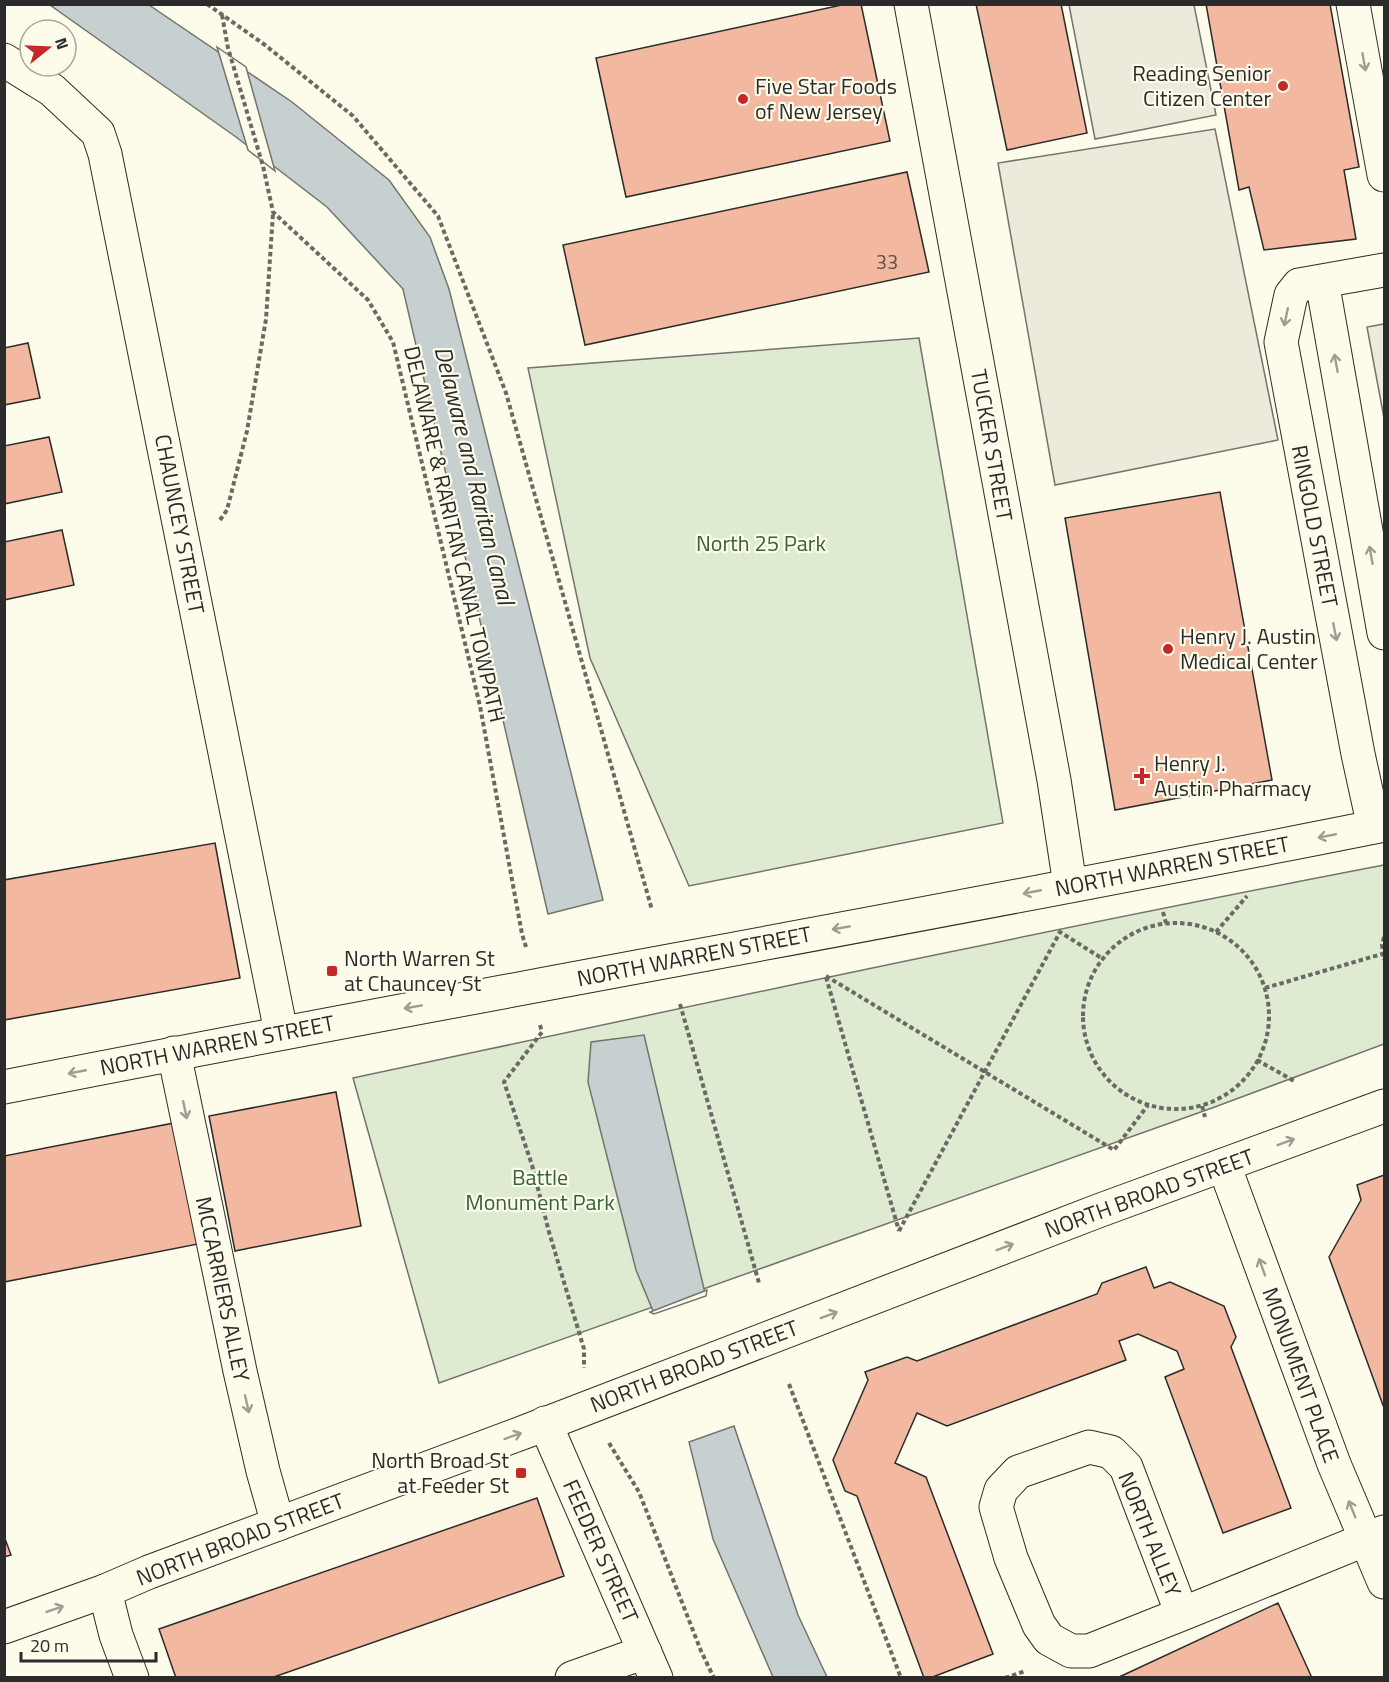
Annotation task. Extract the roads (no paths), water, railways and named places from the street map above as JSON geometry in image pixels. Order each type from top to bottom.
[{"type":"street","name":"TUCKER STREET","points":[[910,4],[1054,780],[1070,885]]},
{"type":"street","points":[[1353,4],[1384,175]]},
{"type":"street","name":"CHAUNCEY STREET","points":[[4,60],[52,90],[98,133],[107,164],[281,1032]]},
{"type":"street","name":"RINGOLD STREET","points":[[1379,826],[1358,754],[1281,342],[1291,295],[1299,285],[1384,270]]},
{"type":"street","points":[[1322,281],[1384,633]]},
{"type":"street","name":"NORTH WARREN STREET","points":[[4,1087],[281,1032],[1379,826]]},
{"type":"street","name":"MCCARRIERS ALLEY","points":[[174,1053],[240,1371],[278,1524]]},
{"type":"street","name":"NORTH BROAD STREET","points":[[4,1627],[545,1424],[1098,1211],[1384,1106]]},
{"type":"street","name":"MONUMENT PLACE","points":[[1224,1165],[1334,1464],[1375,1536],[1384,1581]]},
{"type":"street","name":"FEEDER STREET","points":[[545,1424],[650,1665]]},
{"type":"street","name":"NORTH ALLEY","points":[[1182,1614],[1125,1467],[1111,1452],[1089,1447],[1018,1472],[1001,1490],[996,1508],[1011,1558],[1039,1625],[1049,1639],[1071,1651],[1089,1651],[1182,1614],[1375,1536]]},
{"type":"street","points":[[105,1591],[116,1635],[132,1677]]},
{"type":"street","points":[[572,1677],[650,1665]]},
{"type":"water","name":"Delaware and Raritan Canal","points":[[50,5],[149,5],[292,102],[389,180],[430,237],[449,289],[603,900],[548,914],[403,289],[327,207],[236,137],[78,25],[78,18],[68,18]]},
{"type":"water","points":[[644,1035],[705,1293],[653,1311],[636,1270],[588,1082],[591,1042]]},
{"type":"water","points":[[734,1426],[798,1615],[827,1677],[773,1677],[713,1539],[689,1442]]},
{"type":"place","name":"Reading Senior Citizen Center","points":[[1283,86]]},
{"type":"place","name":"Five Star Foods of New Jersey","points":[[743,99]]},
{"type":"place","name":"Henry J. Austin Medical Center","points":[[1168,649]]},
{"type":"place","name":"Henry J. Austin Pharmacy","points":[[1142,776]]},
{"type":"place","name":"North Warren St at Chauncey St","points":[[332,971]]},
{"type":"place","name":"North Broad St at Feeder St","points":[[521,1473]]},
{"type":"park label","name":"North 25 Park","points":[[761,543]]},
{"type":"park label","name":"Battle Monument Park","points":[[540,1190]]}]
